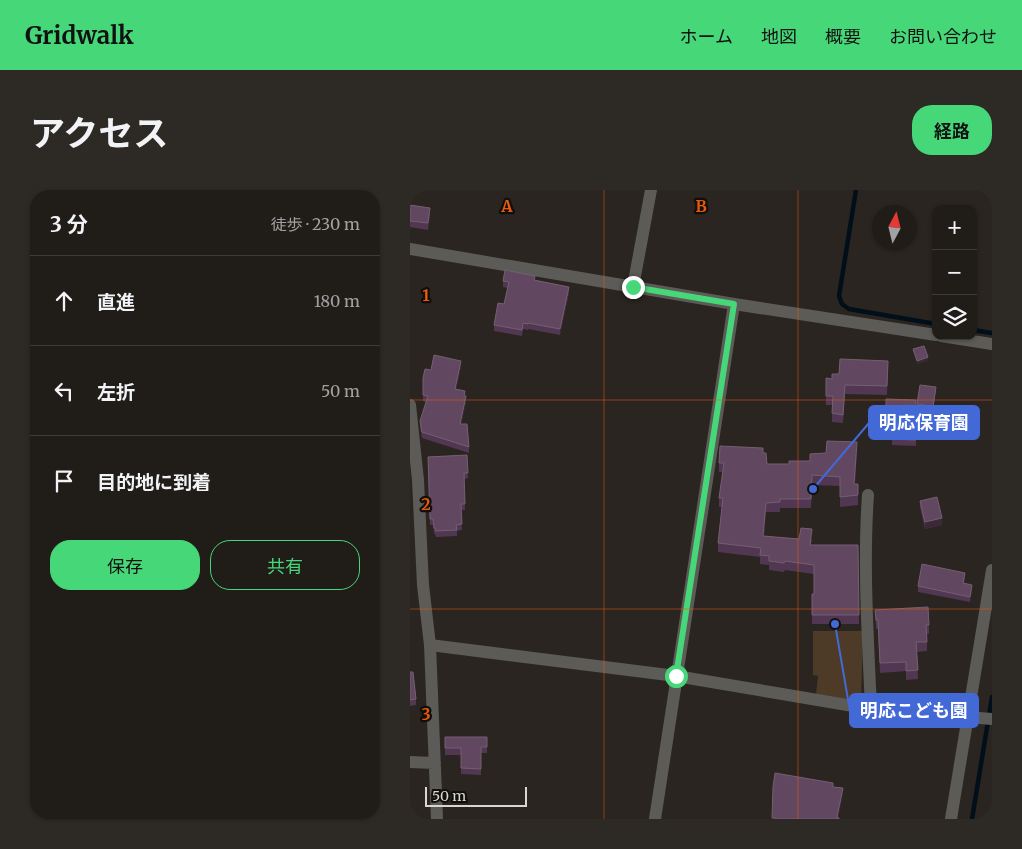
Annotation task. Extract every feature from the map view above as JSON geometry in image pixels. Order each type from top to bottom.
[{"type":"street","points":[[633,287],[651,190]]},
{"type":"street","points":[[410,249],[932,335]]},
{"type":"street","points":[[655,819],[734,304]]},
{"type":"street","points":[[966,340],[992,344]]},
{"type":"street","points":[[410,405],[418,480],[424,585],[430,645],[437,819]]},
{"type":"street","points":[[868,495],[866,557],[871,709]]},
{"type":"street","points":[[950,819],[992,570]]},
{"type":"street","points":[[430,645],[676,676],[871,709],[988,719]]},
{"type":"street","points":[[410,762],[435,763]]},
{"type":"shaded area","points":[[813,631],[863,631],[861,701],[816,694],[818,676],[813,675]]},
{"type":"building","points":[[410,205],[430,208],[428,223],[410,221]]},
{"type":"building","points":[[505,270],[535,276],[534,280],[569,287],[560,329],[528,323],[523,323],[522,330],[494,325],[498,303],[504,304],[509,282],[503,281]]},
{"type":"building","points":[[924,346],[928,357],[917,361],[913,349]]},
{"type":"building","points":[[434,355],[461,361],[455,389],[465,391],[464,396],[466,396],[460,424],[467,424],[469,447],[422,432],[420,421],[428,396],[423,395],[423,378],[425,369],[431,370]]},
{"type":"building","points":[[840,359],[888,361],[887,386],[845,385],[843,415],[832,413],[833,396],[826,396],[826,378],[832,379],[832,374],[839,374]]},
{"type":"building","points":[[920,385],[936,387],[933,407],[917,404]]},
{"type":"building","points":[[886,399],[916,400],[916,440],[892,439],[892,434],[886,434]]},
{"type":"building","points":[[827,441],[857,442],[854,484],[858,484],[858,495],[840,497],[840,477],[812,475],[811,499],[780,499],[780,502],[766,503],[763,536],[799,539],[801,528],[812,529],[810,545],[858,545],[859,615],[812,615],[814,565],[769,561],[769,556],[760,555],[761,548],[718,543],[723,498],[719,498],[724,463],[719,463],[720,446],[763,448],[763,453],[766,453],[767,464],[789,464],[789,461],[810,461],[810,454],[826,453]]},
{"type":"building","points":[[467,455],[468,473],[464,473],[465,504],[461,504],[462,524],[456,525],[457,530],[436,531],[433,519],[430,519],[428,457]]},
{"type":"building","points":[[937,497],[942,518],[925,522],[920,501]]},
{"type":"building","points":[[922,564],[965,573],[963,583],[972,585],[970,597],[918,586]]},
{"type":"building","points":[[928,607],[929,625],[926,625],[927,642],[916,642],[918,670],[906,671],[906,662],[880,663],[878,620],[876,620],[875,610]]},
{"type":"building","points":[[410,672],[413,672],[416,699],[410,700]]},
{"type":"building","points":[[445,737],[487,737],[487,747],[481,747],[481,769],[461,768],[461,748],[445,748]]},
{"type":"building","points":[[775,773],[833,783],[833,787],[843,788],[837,817],[839,819],[772,818]]},
{"type":"waterway","points":[[856,190],[839,296],[842,304],[849,309],[932,323]]},
{"type":"waterway","points":[[977,331],[992,333]]},
{"type":"waterway","points":[[972,819],[992,697]]},
{"type":"place","name":"明応保育園","points":[[813,489]]},
{"type":"place","name":"明応こども園","points":[[835,624]]},
{"type":"route","points":[[633,287],[734,304],[676,676]]}]
